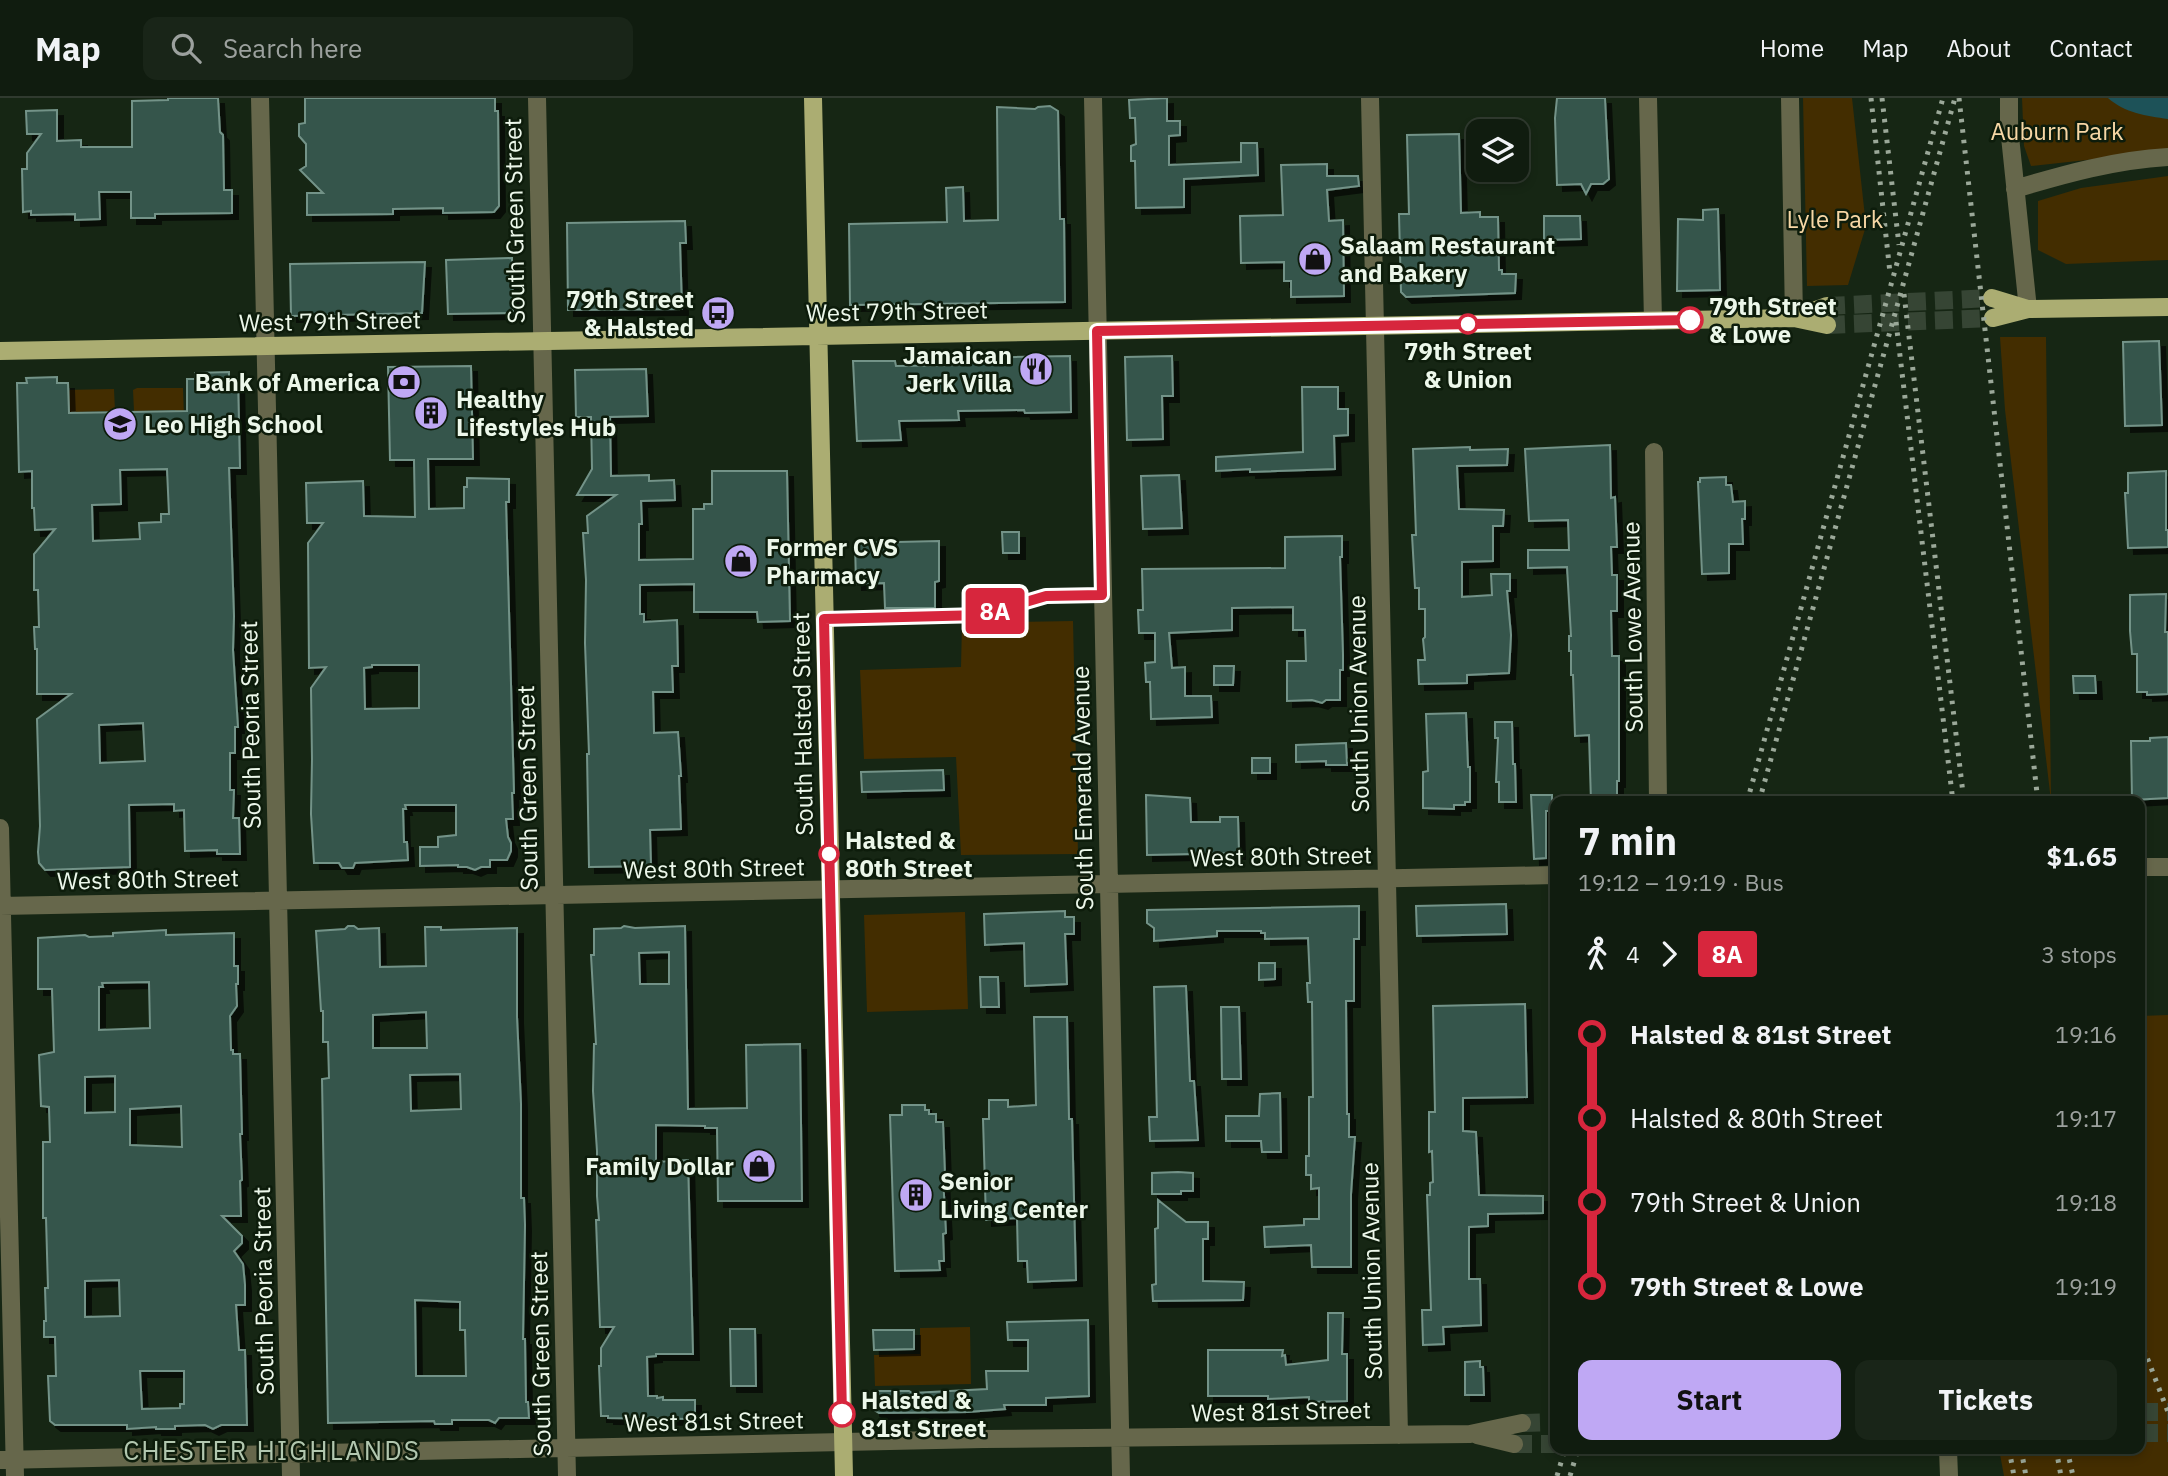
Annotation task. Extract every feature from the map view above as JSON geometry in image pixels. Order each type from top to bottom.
[{"type":"main road","name":"South Halsted Street","points":[[813,98],[844,1476]]},
{"type":"main road","points":[[1992,298],[2028,309]]},
{"type":"main road","name":"West 79th Street","points":[[1794,318],[1827,306]]},
{"type":"main road","points":[[1993,318],[2028,309],[2168,307]]},
{"type":"main road","name":"West 79th Street","points":[[0,351],[1794,318],[1827,325]]},
{"type":"street","name":"South Peoria Street","points":[[260,98],[291,1476]]},
{"type":"street","name":"South Green Street","points":[[537,98],[567,1476]]},
{"type":"street","name":"South Emerald Avenue","points":[[1093,98],[1121,1476]]},
{"type":"street","name":"South Union Avenue","points":[[1370,98],[1399,1435]]},
{"type":"street","points":[[1648,98],[1653,321]]},
{"type":"street","points":[[1790,98],[1794,318]]},
{"type":"street","points":[[2009,98],[2009,127],[2028,309]]},
{"type":"street","points":[[2015,189],[2072,172],[2168,158]]},
{"type":"street","name":"South Lowe Avenue","points":[[1654,452],[1658,796]]},
{"type":"street","points":[[0,828],[10,1465]]},
{"type":"street","points":[[2145,867],[2168,867]]},
{"type":"street","name":"West 80th Street","points":[[1,906],[1550,875]]},
{"type":"street","name":"West 81st Street","points":[[10,1465],[290,1454],[1470,1434],[1521,1423]]},
{"type":"street","name":"West 81st Street","points":[[1470,1434],[1514,1444]]},
{"type":"street","points":[[1948,1454],[1949,1476]]},
{"type":"green space","name":"Lyle Park","points":[[1803,98],[1852,98],[1866,226],[1848,285],[1807,286]]},
{"type":"green space","name":"Auburn Park","points":[[2022,98],[2168,98],[2168,151],[2031,166],[2024,146]]},
{"type":"green space","points":[[2168,176],[2168,260],[2066,264],[2038,250],[2038,201],[2081,188]]},
{"type":"green space","points":[[2000,337],[2046,337],[2051,796],[2050,796],[2005,410]]},
{"type":"green space","points":[[183,388],[184,418],[176,418],[175,410],[134,411],[133,390]]},
{"type":"green space","points":[[114,389],[115,411],[73,412],[73,420],[65,420],[64,390]]},
{"type":"green space","points":[[1073,621],[1078,854],[961,855],[956,757],[864,759],[860,670],[961,667],[962,623]]},
{"type":"green space","points":[[965,912],[968,1009],[867,1012],[864,915]]},
{"type":"green space","points":[[2168,1015],[2168,1476],[2004,1476],[2000,1454],[2145,1454],[2145,1016]]},
{"type":"green space","points":[[970,1327],[971,1384],[875,1386],[874,1355],[920,1354],[920,1328]]},
{"type":"water","points":[[2108,98],[2168,98],[2168,119],[2129,110]]},
{"type":"building","points":[[218,98],[220,132],[223,135],[224,190],[232,190],[232,213],[155,214],[155,218],[131,218],[131,192],[99,192],[100,219],[75,220],[75,214],[31,215],[31,211],[23,212],[22,169],[27,169],[27,153],[41,134],[27,134],[26,111],[57,110],[57,141],[81,140],[81,147],[132,147],[132,101]]},
{"type":"building","points":[[305,98],[495,98],[495,111],[498,111],[499,206],[494,212],[443,213],[443,208],[393,209],[393,214],[307,215],[307,193],[323,193],[300,170],[306,166],[306,144],[299,136],[299,124],[305,123]]},
{"type":"building","points":[[1167,98],[1167,121],[1180,121],[1180,135],[1169,136],[1169,165],[1241,162],[1241,143],[1257,143],[1258,175],[1184,179],[1184,207],[1136,208],[1135,161],[1131,161],[1131,146],[1136,144],[1135,118],[1130,118],[1129,100]]},
{"type":"building","points":[[1557,98],[1605,98],[1609,179],[1603,184],[1591,184],[1586,194],[1581,184],[1557,185]]},
{"type":"building","points":[[1050,106],[1058,111],[1065,302],[850,305],[849,224],[947,222],[946,188],[963,187],[964,221],[998,220],[997,107],[1035,109]]},
{"type":"building","points":[[1459,134],[1461,213],[1480,212],[1480,217],[1498,217],[1499,270],[1502,270],[1502,274],[1516,274],[1515,293],[1406,297],[1401,292],[1399,214],[1409,214],[1407,135]]},
{"type":"building","points":[[1327,164],[1327,176],[1358,176],[1359,186],[1327,190],[1329,221],[1343,220],[1344,296],[1291,297],[1291,281],[1284,281],[1284,262],[1241,263],[1240,216],[1283,215],[1281,165]]},
{"type":"building","points":[[1718,209],[1720,290],[1677,291],[1678,219],[1703,220],[1703,210]]},
{"type":"building","points":[[1544,216],[1580,216],[1581,239],[1544,240]]},
{"type":"building","points":[[685,221],[686,243],[680,243],[682,309],[568,310],[567,223]]},
{"type":"building","points":[[512,258],[513,313],[448,314],[446,260]]},
{"type":"building","points":[[425,262],[422,313],[291,316],[290,264]]},
{"type":"building","points":[[2159,341],[2162,425],[2125,426],[2123,342]]},
{"type":"building","points":[[1070,356],[1071,412],[958,411],[959,420],[899,421],[901,440],[857,441],[853,361],[895,361],[896,366],[960,365],[960,358]]},
{"type":"building","points":[[1172,356],[1173,396],[1162,396],[1163,439],[1127,440],[1125,357]]},
{"type":"building","points":[[471,366],[473,459],[428,459],[429,509],[464,508],[467,478],[509,479],[509,502],[506,502],[514,793],[513,819],[506,819],[511,851],[507,860],[490,860],[490,867],[475,870],[458,865],[420,866],[420,847],[438,847],[438,837],[456,835],[456,805],[405,805],[404,842],[407,842],[408,860],[355,863],[353,868],[342,868],[339,863],[314,863],[311,814],[311,688],[326,667],[309,668],[308,543],[323,523],[307,523],[306,483],[363,481],[364,516],[415,517],[414,460],[390,460],[388,367]],"holes":[[[372,665],[419,665],[419,708],[365,709],[364,668]]]},
{"type":"building","points":[[646,369],[648,416],[610,417],[611,476],[649,475],[649,481],[674,480],[675,500],[641,501],[639,560],[693,559],[693,509],[704,509],[704,504],[712,504],[712,471],[787,471],[790,621],[758,622],[757,612],[694,612],[694,584],[640,585],[640,614],[644,614],[644,622],[677,620],[678,666],[672,666],[673,692],[653,692],[654,733],[678,732],[681,829],[650,830],[651,866],[589,867],[586,580],[583,533],[588,533],[587,516],[616,495],[577,495],[592,469],[591,417],[576,417],[575,370]]},
{"type":"building","points":[[229,372],[229,379],[238,378],[240,468],[229,468],[233,650],[238,727],[235,727],[235,753],[230,753],[230,790],[234,790],[233,818],[239,818],[240,854],[217,854],[217,850],[185,851],[184,810],[174,811],[174,804],[129,805],[130,867],[45,870],[39,863],[38,852],[40,826],[37,719],[71,694],[37,694],[34,627],[39,627],[38,590],[34,590],[34,554],[55,529],[35,530],[32,471],[19,472],[17,383],[27,383],[26,378],[57,377],[57,383],[68,383],[69,413],[187,411],[187,379],[195,379],[195,373]],"holes":[[[167,469],[169,514],[161,514],[161,522],[139,523],[140,539],[93,541],[92,505],[121,504],[120,470]],[[143,723],[145,761],[100,763],[99,725]]]},
{"type":"building","points":[[1302,387],[1338,387],[1338,409],[1348,409],[1348,435],[1334,436],[1335,469],[1216,471],[1216,457],[1303,452]]},
{"type":"building","points":[[1610,445],[1611,498],[1615,497],[1617,547],[1611,547],[1612,575],[1617,575],[1617,611],[1611,611],[1612,656],[1619,656],[1617,796],[1591,796],[1589,735],[1575,736],[1567,567],[1528,568],[1528,550],[1569,550],[1568,520],[1529,521],[1525,449]]},
{"type":"building","points":[[1470,447],[1470,450],[1508,449],[1507,465],[1457,466],[1459,509],[1504,510],[1503,526],[1493,526],[1493,561],[1462,562],[1462,597],[1492,595],[1491,574],[1510,574],[1510,591],[1507,591],[1511,635],[1509,673],[1467,675],[1467,683],[1419,684],[1418,660],[1425,660],[1425,609],[1419,609],[1419,588],[1415,588],[1412,535],[1416,535],[1413,449]]},
{"type":"building","points":[[2166,471],[2168,547],[2128,548],[2125,493],[2128,493],[2128,473]]},
{"type":"building","points":[[1179,475],[1182,528],[1143,529],[1141,476]]},
{"type":"building","points":[[1726,477],[1726,485],[1731,485],[1733,502],[1745,501],[1745,519],[1742,519],[1743,544],[1729,544],[1729,573],[1702,574],[1698,482],[1700,478]]},
{"type":"building","points":[[1002,532],[1019,532],[1019,553],[1003,553]]},
{"type":"building","points":[[1342,536],[1340,557],[1343,670],[1340,670],[1340,700],[1326,700],[1322,703],[1312,700],[1287,701],[1287,661],[1306,661],[1305,630],[1293,630],[1293,607],[1232,608],[1232,630],[1169,633],[1172,668],[1185,667],[1185,696],[1211,696],[1212,717],[1151,719],[1150,682],[1146,682],[1145,663],[1155,662],[1155,633],[1139,633],[1138,610],[1143,610],[1142,569],[1285,568],[1285,537]]},
{"type":"building","points":[[939,541],[939,581],[935,582],[935,608],[885,608],[884,583],[856,584],[855,543]]},
{"type":"building","points":[[2166,594],[2168,694],[2147,695],[2147,692],[2137,692],[2137,654],[2132,654],[2130,595]]},
{"type":"building","points":[[1214,666],[1234,666],[1233,685],[1214,685]]},
{"type":"building","points":[[2073,676],[2095,676],[2096,693],[2074,693]]},
{"type":"building","points":[[1466,713],[1470,802],[1454,805],[1454,809],[1423,808],[1423,772],[1428,771],[1426,714]]},
{"type":"building","points":[[1495,722],[1512,722],[1516,802],[1499,802],[1499,782],[1496,782],[1498,738],[1495,738]]},
{"type":"building","points":[[2168,737],[2168,798],[2145,799],[2145,796],[2132,796],[2131,741],[2150,741],[2150,738]]},
{"type":"building","points":[[1346,743],[1347,765],[1326,765],[1326,761],[1296,762],[1296,745]]},
{"type":"building","points":[[1252,758],[1270,758],[1270,773],[1252,773]]},
{"type":"building","points":[[943,770],[944,790],[862,792],[861,772]]},
{"type":"building","points":[[1146,795],[1190,798],[1191,822],[1220,822],[1220,817],[1238,817],[1239,853],[1147,855]]},
{"type":"building","points":[[1531,795],[1552,795],[1550,811],[1546,811],[1546,858],[1534,859]]},
{"type":"building","points":[[1506,904],[1507,934],[1417,936],[1416,906]]},
{"type":"building","points":[[1359,906],[1359,939],[1354,939],[1354,1001],[1346,1001],[1347,1114],[1349,1137],[1355,1137],[1351,1194],[1351,1267],[1312,1267],[1311,1245],[1265,1247],[1264,1227],[1304,1225],[1304,1219],[1319,1219],[1319,1188],[1311,1189],[1311,1175],[1306,1175],[1306,1156],[1309,1156],[1309,1097],[1313,1097],[1312,1002],[1308,1002],[1307,983],[1310,983],[1308,938],[1265,939],[1265,933],[1261,931],[1217,931],[1217,936],[1154,941],[1154,928],[1147,923],[1147,910]]},
{"type":"building","points":[[1065,911],[1065,917],[1074,917],[1074,934],[1065,934],[1067,984],[1025,986],[1024,943],[985,945],[984,914]]},
{"type":"building","points":[[348,926],[358,929],[379,928],[380,967],[426,966],[425,927],[441,927],[441,930],[517,928],[521,1198],[524,1198],[525,1225],[523,1339],[529,1418],[499,1418],[495,1423],[489,1420],[452,1420],[452,1424],[435,1424],[434,1421],[328,1423],[322,1079],[329,1078],[328,1042],[323,1042],[316,931],[345,929]],"holes":[[[426,1012],[427,1048],[373,1048],[373,1015]],[[460,1074],[461,1109],[411,1111],[410,1075]],[[415,1300],[460,1302],[460,1330],[465,1330],[466,1376],[416,1376]]]},
{"type":"building","points":[[685,926],[688,1109],[747,1108],[746,1045],[800,1044],[802,1201],[718,1201],[717,1128],[656,1125],[656,1162],[688,1160],[693,1354],[656,1354],[647,1357],[648,1396],[663,1397],[663,1400],[695,1400],[695,1419],[601,1416],[601,1348],[614,1327],[600,1327],[596,1220],[599,1220],[597,1151],[593,1091],[596,1044],[591,955],[594,955],[594,929]],"holes":[[[669,952],[669,984],[640,984],[639,953]]]},
{"type":"building","points":[[166,930],[166,935],[234,933],[234,966],[238,966],[237,1006],[230,1016],[231,1050],[233,1054],[240,1054],[241,1216],[222,1216],[242,1236],[242,1243],[234,1251],[243,1264],[245,1285],[245,1305],[236,1305],[239,1350],[245,1350],[247,1425],[221,1425],[213,1429],[205,1425],[175,1426],[175,1429],[127,1429],[127,1425],[55,1425],[50,1421],[48,1376],[56,1376],[55,1337],[44,1337],[45,1288],[48,1288],[46,1218],[43,1218],[43,1142],[50,1142],[49,1107],[41,1106],[39,1055],[54,1052],[52,989],[38,989],[38,938],[113,936],[113,933]],"holes":[[[149,982],[150,1028],[99,1030],[99,987],[103,987],[102,983]],[[115,1076],[115,1112],[85,1113],[85,1077]],[[181,1106],[182,1147],[130,1145],[130,1109]],[[119,1280],[120,1316],[85,1317],[85,1281]],[[140,1371],[184,1371],[184,1404],[180,1404],[180,1408],[142,1409]]]},
{"type":"building","points":[[1259,963],[1275,963],[1275,979],[1259,980]]},
{"type":"building","points":[[980,977],[998,977],[999,1007],[981,1007]]},
{"type":"building","points":[[1186,986],[1190,1081],[1194,1081],[1198,1140],[1150,1141],[1149,1117],[1157,1117],[1154,987]]},
{"type":"building","points":[[1525,1004],[1527,1097],[1463,1098],[1463,1131],[1476,1132],[1479,1195],[1543,1196],[1543,1213],[1488,1214],[1488,1226],[1469,1227],[1469,1279],[1480,1279],[1481,1325],[1443,1327],[1444,1344],[1423,1345],[1422,1310],[1431,1310],[1427,1195],[1430,1195],[1430,1183],[1433,1182],[1432,1151],[1429,1152],[1429,1112],[1435,1112],[1433,1006]]},
{"type":"building","points":[[1221,1007],[1239,1007],[1241,1079],[1222,1079]]},
{"type":"building","points":[[1034,1017],[1067,1017],[1076,1280],[1028,1282],[1027,1261],[1018,1261],[1017,1218],[986,1220],[983,1119],[989,1119],[989,1100],[1008,1100],[1008,1107],[1036,1105]]},
{"type":"building","points":[[1280,1093],[1281,1152],[1262,1152],[1261,1141],[1226,1141],[1226,1116],[1259,1116],[1260,1094]]},
{"type":"building","name":"Senior Living Center","points":[[902,1105],[925,1105],[929,1114],[936,1114],[936,1122],[943,1122],[946,1233],[943,1234],[944,1261],[939,1261],[940,1270],[895,1271],[890,1115],[902,1115]]},
{"type":"building","points":[[1152,1173],[1193,1173],[1193,1191],[1181,1191],[1181,1194],[1152,1194]]},
{"type":"building","points":[[1158,1200],[1186,1222],[1208,1222],[1208,1239],[1203,1239],[1203,1281],[1244,1282],[1243,1300],[1153,1301],[1152,1285],[1156,1284],[1155,1229],[1158,1228]]},
{"type":"building","points":[[1328,1313],[1343,1313],[1342,1354],[1347,1354],[1347,1401],[1309,1402],[1309,1397],[1268,1399],[1268,1396],[1208,1396],[1208,1350],[1283,1350],[1282,1356],[1285,1355],[1286,1365],[1328,1360]]},
{"type":"building","points":[[1088,1320],[1089,1396],[1046,1398],[1046,1405],[1004,1405],[1005,1409],[968,1412],[879,1413],[874,1410],[874,1391],[912,1393],[987,1389],[986,1371],[1028,1371],[1028,1340],[1008,1340],[1007,1322]]},
{"type":"building","points":[[730,1329],[755,1329],[756,1386],[731,1386]]},
{"type":"building","points":[[873,1330],[914,1330],[914,1349],[874,1350]]},
{"type":"building","points":[[1480,1361],[1480,1367],[1483,1367],[1484,1395],[1465,1395],[1465,1362]]},
{"type":"tunnel","points":[[1827,306],[1992,298]]},
{"type":"tunnel","points":[[1827,325],[1993,318]]},
{"type":"tunnel","points":[[2145,1412],[2168,1412]]},
{"type":"tunnel","points":[[1522,1423],[1550,1422]]},
{"type":"tunnel","points":[[2145,1433],[2168,1433]]},
{"type":"tunnel","points":[[1514,1444],[1550,1444]]},
{"type":"railway","points":[[1871,98],[1890,273]]},
{"type":"railway","points":[[1882,98],[1899,245]]},
{"type":"railway","points":[[1749,796],[1943,98]]},
{"type":"railway","points":[[1761,796],[1955,98]]},
{"type":"railway","points":[[1959,98],[2037,796]]},
{"type":"railway","points":[[1904,294],[1963,796]]},
{"type":"railway","points":[[1896,322],[1952,796]]},
{"type":"railway","points":[[2145,1352],[2168,1412]]},
{"type":"railway","points":[[1557,1476],[1564,1454]]},
{"type":"railway","points":[[1570,1476],[1577,1454]]},
{"type":"railway","points":[[2010,1454],[2014,1476]]},
{"type":"railway","points":[[2022,1454],[2026,1476]]},
{"type":"railway","points":[[2057,1454],[2061,1476]]},
{"type":"railway","points":[[2068,1454],[2073,1476]]},
{"type":"bus line","name":"8A","points":[[842,1414],[824,619],[982,615],[1046,596],[1102,595],[1097,331],[1690,320]]},
{"type":"place","name":"Salaam Restaurant and Bakery","points":[[1315,259]]},
{"type":"place","name":"79th Street & Halsted","points":[[718,313]]},
{"type":"place","name":"79th Street & Lowe","points":[[1690,320]]},
{"type":"place","name":"79th Street & Union","points":[[1468,324]]},
{"type":"place","name":"Jamaican Jerk Villa","points":[[1036,369]]},
{"type":"place","name":"Bank of America","points":[[404,382]]},
{"type":"place","name":"Healthy Lifestyles Hub","points":[[431,413]]},
{"type":"place","name":"Leo High School","points":[[120,424]]},
{"type":"place","name":"Former CVS Pharmacy","points":[[741,561]]},
{"type":"place","name":"Halsted & 80th Street","points":[[829,854]]},
{"type":"place","name":"Family Dollar","points":[[759,1166]]},
{"type":"place","name":"Senior Living Center","points":[[916,1195]]},
{"type":"place","name":"Halsted & 81st Street","points":[[842,1414]]},
{"type":"district","name":"CHESTER HIGHLANDS","points":[[272,1450]]}]
